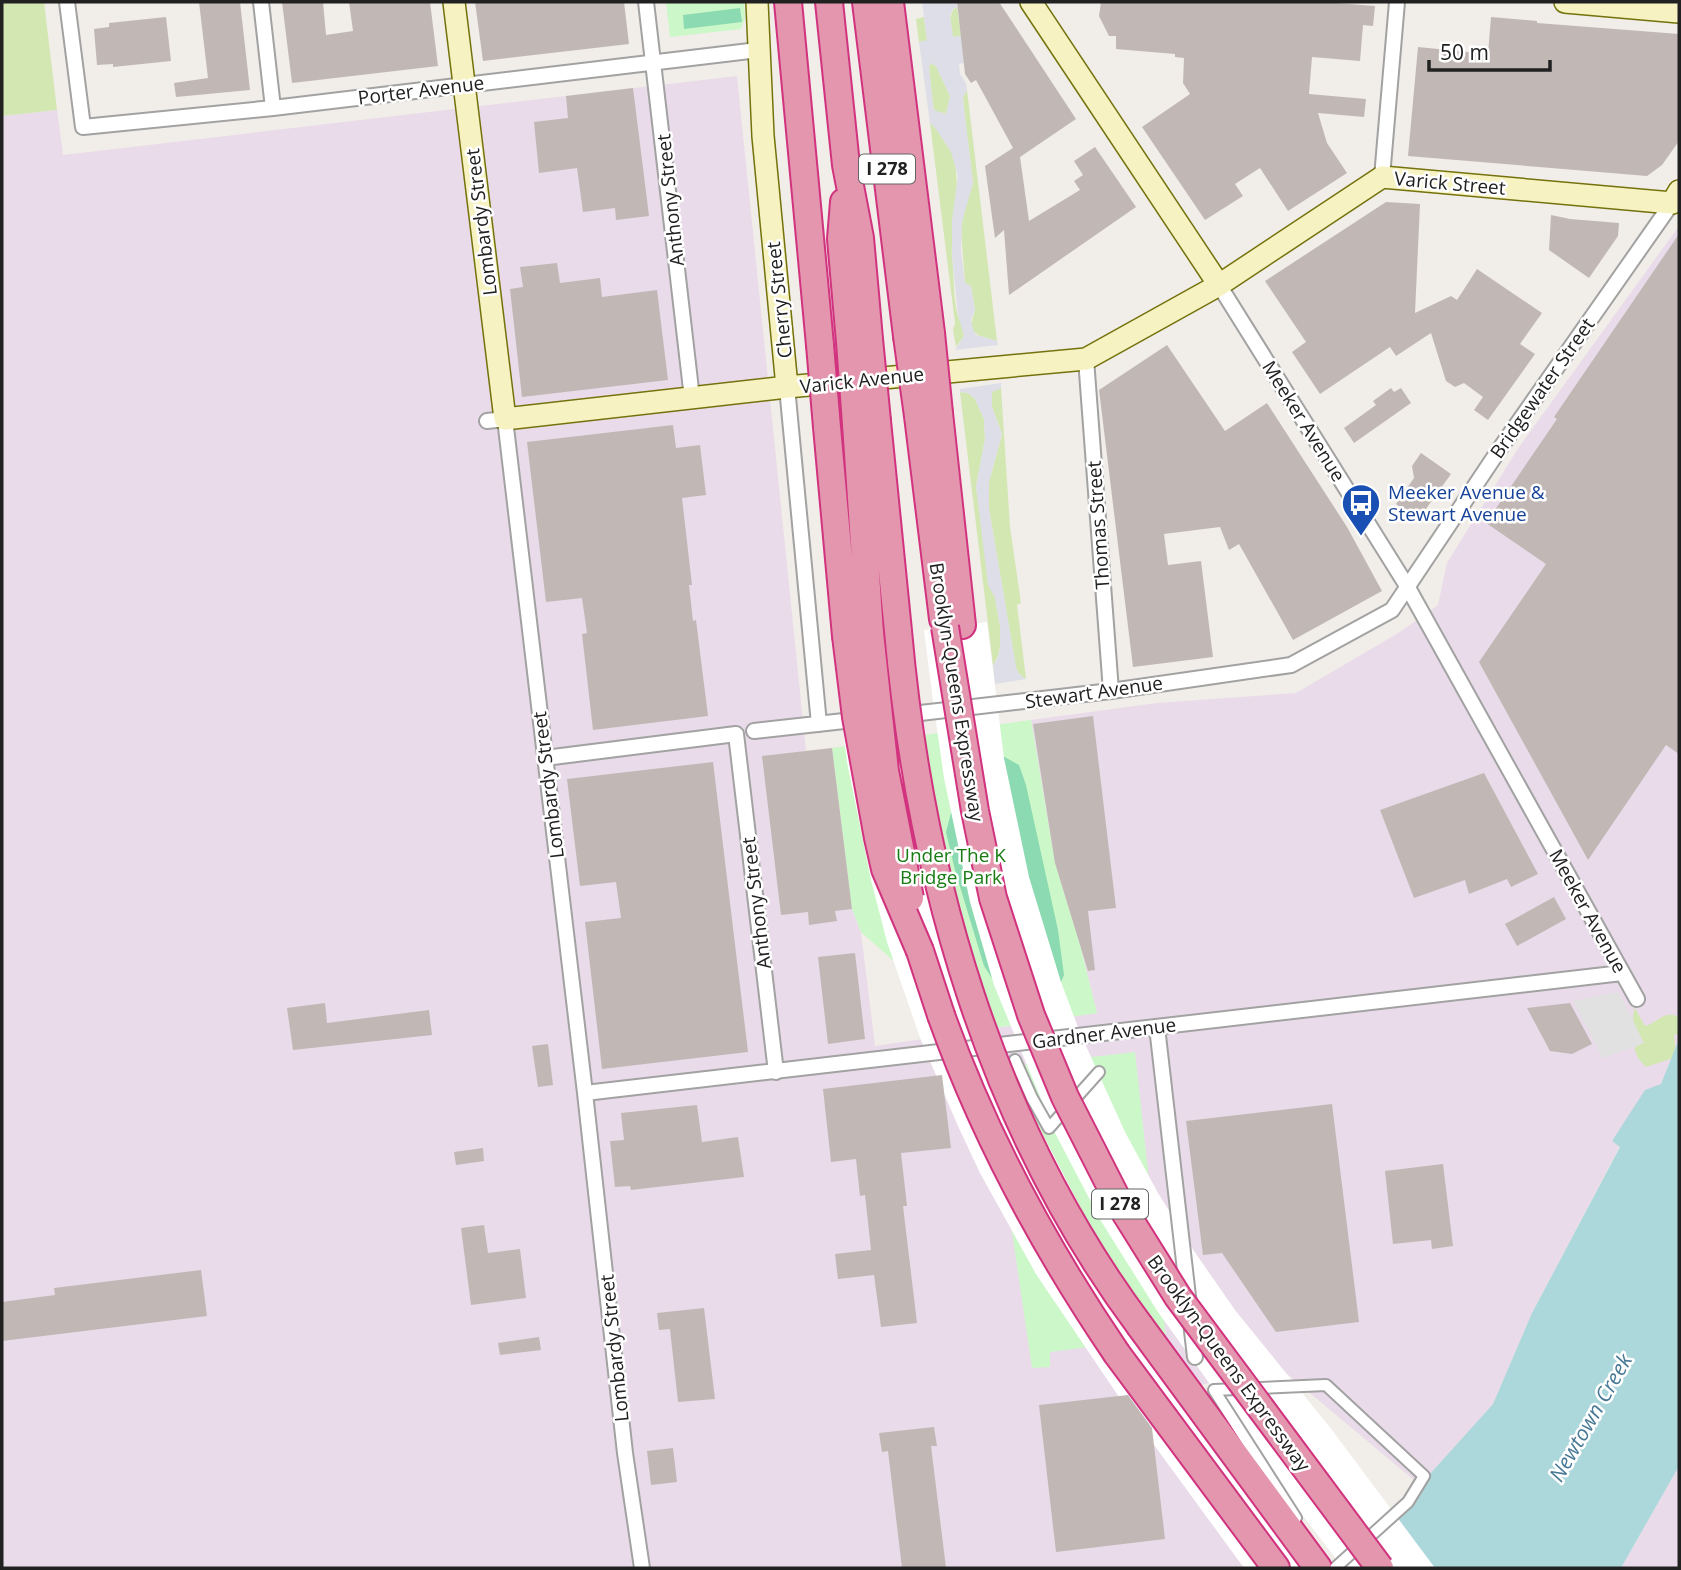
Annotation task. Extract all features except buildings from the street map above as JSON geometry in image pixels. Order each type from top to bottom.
[{"type":"highway","points":[[788,2],[827,427],[858,634],[860,738],[885,869],[920,951],[964,1075],[1033,1221],[1117,1354],[1276,1568]]},
{"type":"highway","name":"I 278","points":[[829,2],[846,165],[841,239],[860,341],[866,422],[898,631],[911,746],[932,862],[964,975],[1003,1082],[1052,1185],[1112,1286],[1159,1354],[1318,1568]]},
{"type":"highway","name":"Brooklyn-Queens Expressway","points":[[866,2],[919,335],[970,783],[993,898],[1021,988],[1047,1056],[1091,1152],[1134,1228],[1178,1297],[1380,1568]]},
{"type":"highway","points":[[890,2],[919,335]]},
{"type":"highway","name":"I 278","points":[[858,634],[866,422]]},
{"type":"main road","name":"Lombardy Street","points":[[454,2],[496,420]]},
{"type":"main road","name":"Cherry Street","points":[[757,2],[763,136],[787,387]]},
{"type":"main road","name":"Meeker Avenue","points":[[1031,2],[1219,285]]},
{"type":"main road","points":[[1565,2],[1679,12]]},
{"type":"main road","name":"Varick Street","points":[[1219,285],[1382,177],[1675,197]]},
{"type":"main road","name":"Varick Avenue","points":[[496,420],[787,387],[1086,359],[1219,285]]},
{"type":"street","name":"Porter Avenue","points":[[67,2],[83,127],[273,108],[758,50]]},
{"type":"street","points":[[261,2],[273,108]]},
{"type":"street","name":"Anthony Street","points":[[646,2],[692,398]]},
{"type":"street","points":[[1382,177],[1397,2]]},
{"type":"street","name":"Bridgewater Street","points":[[1407,586],[1675,197]]},
{"type":"street","name":"Meeker Avenue","points":[[1219,285],[1407,586],[1637,999]]},
{"type":"street","name":"Thomas Street","points":[[1086,359],[1111,691]]},
{"type":"street","name":"Cherry Street","points":[[787,387],[819,724]]},
{"type":"street","name":"Lombardy Street","points":[[496,420],[545,758],[625,1453],[642,1568]]},
{"type":"street","name":"Stewart Avenue","points":[[754,732],[1111,691],[1291,665],[1391,610],[1407,586]]},
{"type":"street","name":"Anthony Street","points":[[545,758],[736,734],[776,1072]]},
{"type":"street","name":"Gardner Avenue","points":[[585,1093],[967,1050],[1326,1005],[1622,973]]},
{"type":"street","points":[[1157,1027],[1195,1357]]},
{"type":"street","points":[[967,1050],[977,1123]]},
{"type":"street","points":[[1015,1060],[1049,1128],[1100,1072]]},
{"type":"street","points":[[1328,1568],[1214,1390],[1326,1385],[1424,1476],[1408,1502],[1335,1568]]},
{"type":"shaded area","points":[[922,2],[957,2],[957,7],[950,15],[953,37],[961,36],[964,63],[959,64],[967,90],[963,97],[973,183],[962,222],[961,251],[965,283],[971,286],[975,310],[971,320],[973,329],[976,335],[997,341],[998,345],[955,350],[964,336],[958,315],[952,255],[952,220],[958,176],[951,152],[930,123],[919,42],[927,40]],"holes":[[[931,63],[936,66],[950,96],[946,114],[934,110],[929,67]]]},
{"type":"shaded area","points":[[737,76],[806,751],[832,748],[852,909],[861,932],[875,1046],[1097,1013],[1055,863],[1031,720],[1157,703],[1296,693],[1400,632],[1438,605],[1447,563],[1517,450],[1679,226],[1679,1039],[1661,1084],[1612,1141],[1620,1146],[1532,1313],[1493,1404],[1420,1485],[1280,1368],[1153,1395],[1267,1568],[2,1568],[2,116],[57,110],[63,155]]},
{"type":"shaded area","points":[[1001,383],[1001,388],[992,392],[992,407],[1002,434],[989,482],[989,509],[1016,667],[1019,674],[1026,679],[995,684],[993,665],[1000,649],[1000,626],[995,598],[988,585],[976,487],[985,439],[984,419],[975,399],[968,393],[960,392],[960,389]]},
{"type":"shaded area","points":[[1619,992],[1644,1043],[1603,1058],[1573,1001]]},
{"type":"shaded area","points":[[1679,1466],[1679,1568],[1621,1568]]},
{"type":"green space","points":[[2,2],[44,2],[57,110],[2,116]]},
{"type":"green space","points":[[666,2],[744,2],[745,18],[741,29],[670,37]]},
{"type":"green space","points":[[957,7],[961,36],[953,37],[951,16]]},
{"type":"green space","points":[[740,8],[742,22],[684,29],[683,15]]},
{"type":"green space","points":[[924,17],[927,41],[919,42],[916,19]]},
{"type":"green space","points":[[931,63],[936,66],[950,96],[946,114],[934,111],[929,67]]},
{"type":"green space","points":[[967,90],[997,341],[974,332],[971,324],[975,310],[971,286],[965,283],[961,230],[965,204],[973,183],[963,97]]},
{"type":"green space","points":[[930,123],[952,153],[956,169],[952,256],[955,302],[964,336],[956,347],[953,330],[955,323]]},
{"type":"green space","points":[[1001,388],[1010,527],[1021,603],[1017,605],[1026,679],[1016,668],[989,509],[989,482],[1002,434],[992,407],[992,391]]},
{"type":"green space","points":[[960,392],[968,393],[975,399],[984,419],[985,439],[976,487],[1000,626],[999,651],[993,665]]},
{"type":"green space","name":"Under The K Bridge Park","points":[[1031,720],[1055,863],[1097,1013],[920,1039],[906,972],[861,932],[852,909],[832,748]]},
{"type":"green space","points":[[1001,755],[1019,765],[1026,785],[1058,930],[1064,975],[1061,982],[997,986],[984,966],[955,870],[946,832],[956,794]]},
{"type":"green space","points":[[1635,1008],[1645,1026],[1665,1016],[1679,1017],[1679,1035],[1674,1034],[1676,1057],[1646,1067],[1638,1058],[1634,1048],[1640,1044],[1633,1022]]},
{"type":"green space","points":[[1135,1052],[1166,1337],[1050,1352],[1050,1367],[1032,1368],[988,1069]]},
{"type":"water","name":"Newtown Creek","points":[[1679,1039],[1679,1466],[1621,1568],[1329,1568],[1420,1485],[1493,1404],[1532,1313],[1620,1147],[1612,1141],[1645,1090],[1661,1084]]},
{"type":"pier","points":[[987,622],[1004,758],[1029,877],[1061,982],[1081,1035],[1125,1132],[1158,1193],[1235,1310],[1332,1430],[1435,1568],[1343,1568],[1258,1457],[1248,1437],[1158,1312],[1101,1221],[1055,1133],[994,985],[970,902],[944,778],[933,701],[924,630]]},
{"type":"pier","points":[[898,631],[914,688],[941,845],[972,960],[1036,1121],[1092,1230],[1125,1283],[1333,1568],[1244,1568],[1119,1397],[1036,1274],[980,1173],[958,1126],[920,1038],[887,942],[871,880],[847,762],[831,637]]},
{"type":"place","name":"Meeker Avenue & Stewart Avenue","points":[[1361,537]]}]
